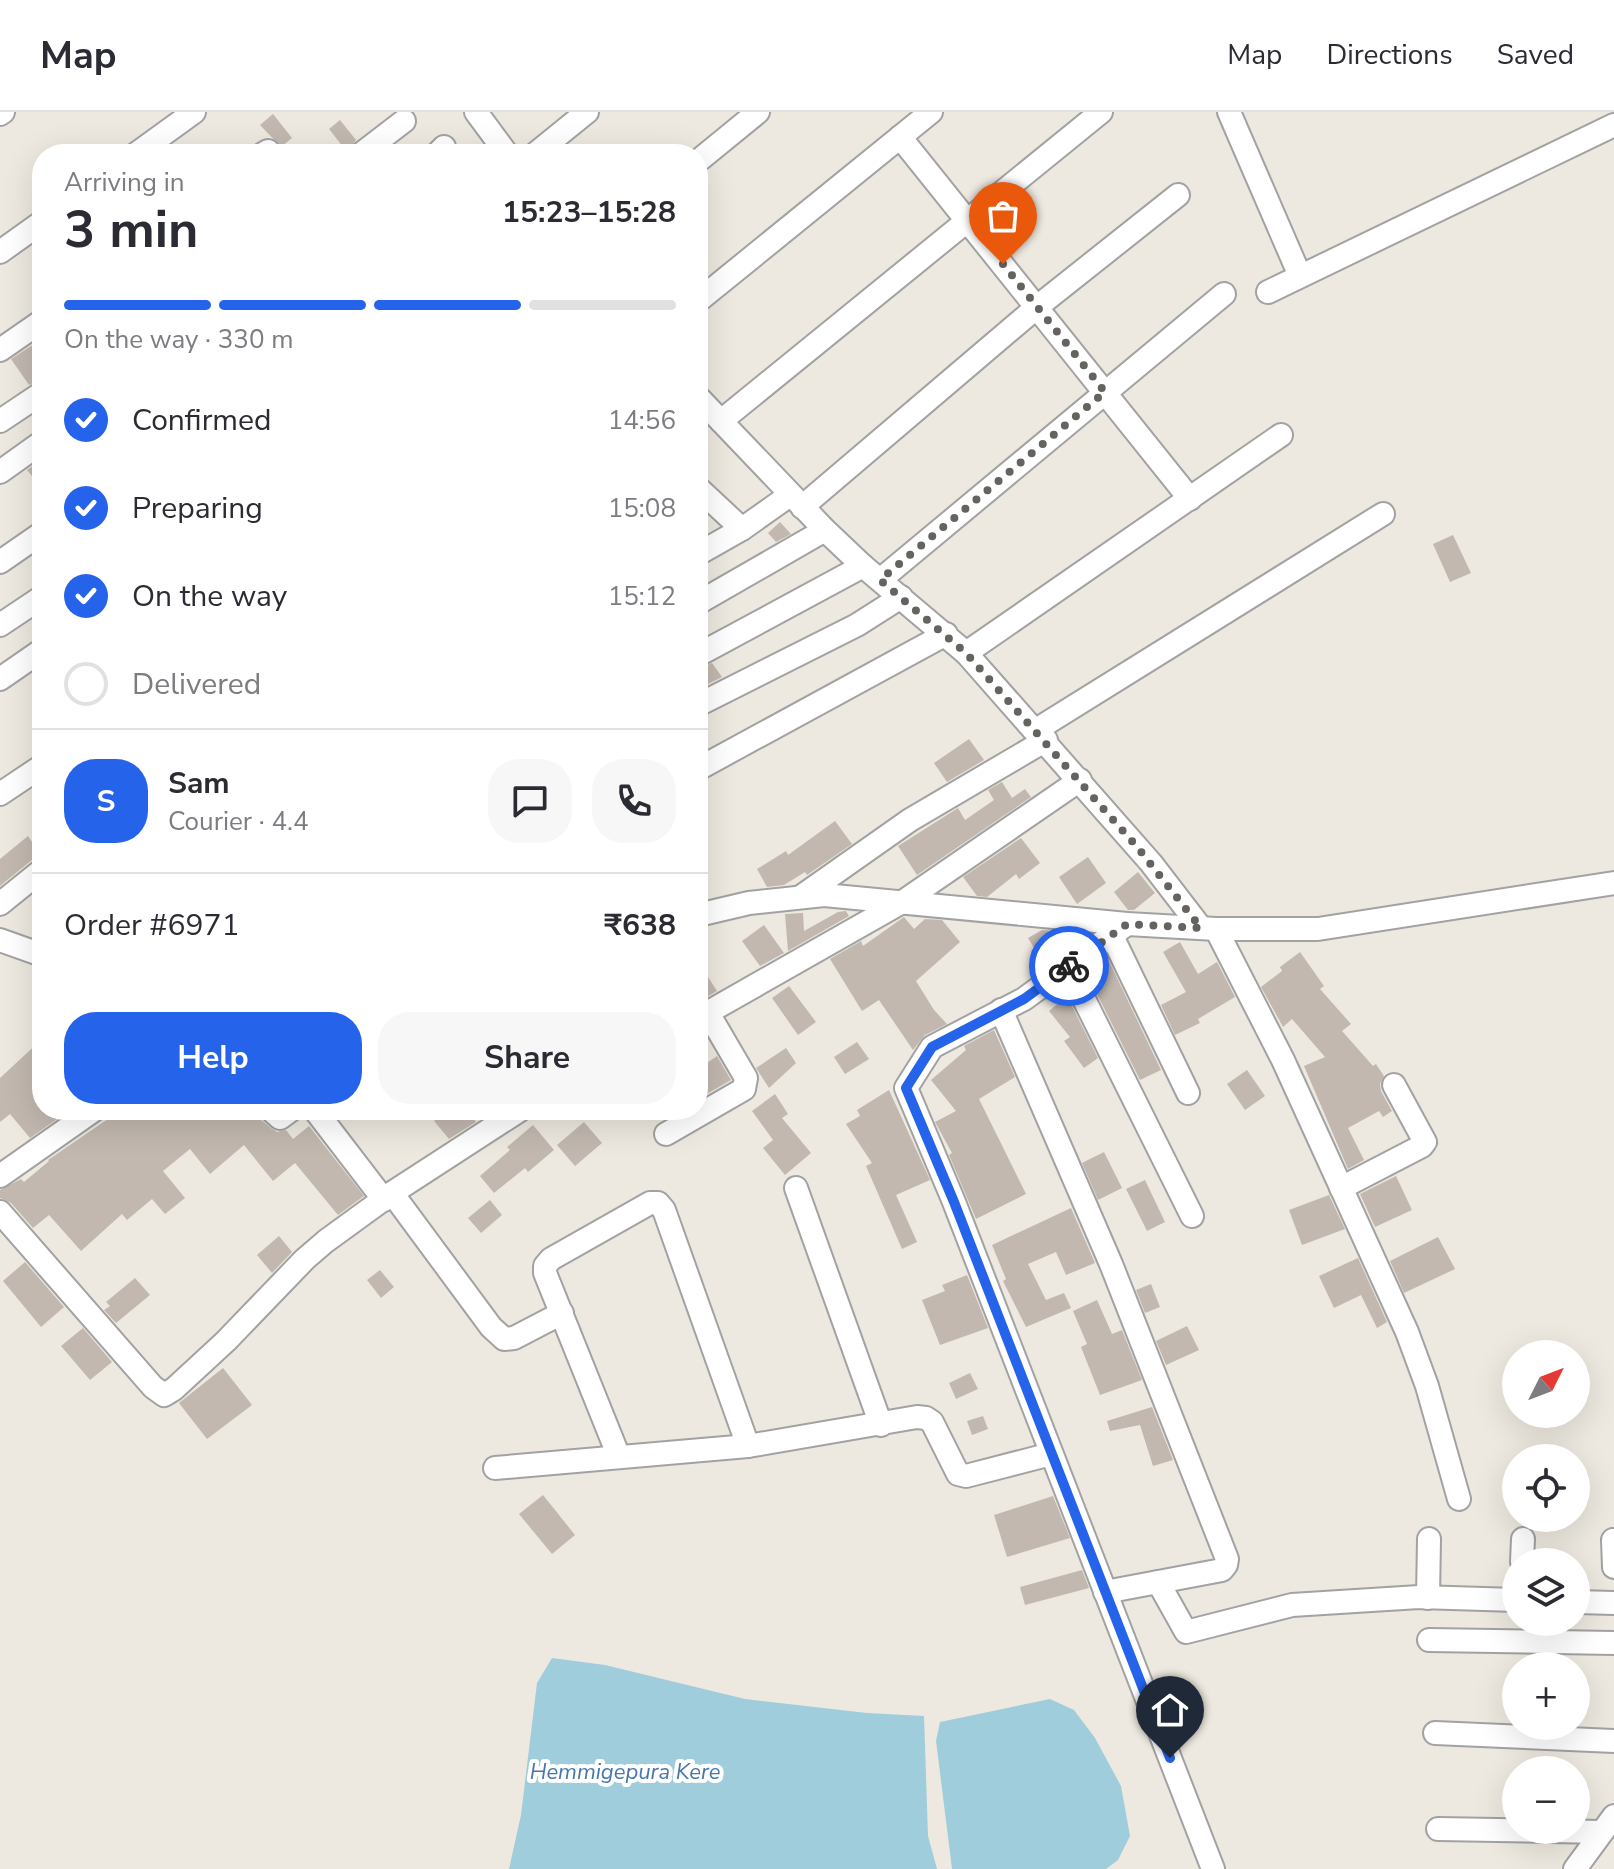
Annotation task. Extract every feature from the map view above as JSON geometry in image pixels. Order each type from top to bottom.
[{"type":"street","points":[[150,144],[194,112]]},
{"type":"street","points":[[476,112],[500,144]]},
{"type":"street","points":[[547,144],[587,112]]},
{"type":"street","points":[[708,153],[758,112]]},
{"type":"street","points":[[708,293],[931,112]]},
{"type":"street","points":[[721,421],[1101,112]]},
{"type":"street","points":[[1229,112],[1300,276]]},
{"type":"street","points":[[374,144],[404,121]]},
{"type":"street","points":[[1268,292],[1614,125]]},
{"type":"street","points":[[900,137],[1190,499]]},
{"type":"street","points":[[708,548],[796,501],[1178,195]]},
{"type":"street","points":[[0,252],[32,229]]},
{"type":"street","points":[[708,650],[872,573],[1105,392],[1224,294]]},
{"type":"street","points":[[0,350],[32,328]]},
{"type":"street","points":[[0,421],[32,400]]},
{"type":"street","points":[[708,407],[825,530],[966,653],[1208,929],[1283,1060],[1407,1332],[1431,1399],[1459,1499]]},
{"type":"street","points":[[966,653],[1281,435]]},
{"type":"street","points":[[0,472],[32,449]]},
{"type":"street","points":[[708,497],[742,529]]},
{"type":"street","points":[[802,896],[910,820],[1383,514]]},
{"type":"street","points":[[708,597],[825,530]]},
{"type":"street","points":[[0,562],[32,540]]},
{"type":"street","points":[[708,700],[857,625],[901,597]]},
{"type":"street","points":[[0,625],[32,604]]},
{"type":"street","points":[[708,764],[946,634]]},
{"type":"street","points":[[0,679],[32,657]]},
{"type":"street","points":[[0,794],[32,773]]},
{"type":"street","points":[[708,1012],[904,901],[1080,780]]},
{"type":"street","points":[[0,904],[32,878]]},
{"type":"street","points":[[708,913],[802,896],[904,901],[1119,930],[1318,929],[1614,883]]},
{"type":"street","points":[[1119,930],[1024,999],[932,1047],[906,1088],[954,1202],[1213,1869]]},
{"type":"street","points":[[1119,930],[1188,1093]]},
{"type":"street","points":[[0,940],[32,951]]},
{"type":"street","points":[[1068,967],[1192,1216]]},
{"type":"street","points":[[1001,1010],[1111,1264],[1227,1559],[1222,1570],[1105,1592]]},
{"type":"street","points":[[708,1022],[746,1078],[744,1089],[708,1110]]},
{"type":"street","points":[[1341,1188],[1425,1142],[1394,1085]]},
{"type":"street","points":[[0,1176],[80,1120]]},
{"type":"street","points":[[323,1120],[504,1339],[514,1338],[562,1313]]},
{"type":"street","points":[[0,1212],[153,1387],[164,1395],[226,1341],[305,1259],[388,1196],[505,1120]]},
{"type":"street","points":[[666,1134],[690,1120]]},
{"type":"street","points":[[796,1188],[881,1425]]},
{"type":"street","points":[[619,1457],[545,1273],[545,1266],[551,1259],[650,1203],[658,1203],[664,1210],[748,1446]]},
{"type":"street","points":[[495,1468],[748,1446],[917,1417],[932,1422],[958,1474],[966,1476],[1051,1454]]},
{"type":"street","points":[[1428,1598],[1429,1539]]},
{"type":"street","points":[[1523,1539],[1523,1548]]},
{"type":"street","points":[[1613,1540],[1614,1567]]},
{"type":"street","points":[[1158,1582],[1186,1632],[1292,1605],[1347,1600],[1502,1600]]},
{"type":"street","points":[[1590,1602],[1614,1603]]},
{"type":"street","points":[[1429,1640],[1614,1643]]},
{"type":"street","points":[[1435,1733],[1614,1741]]},
{"type":"street","points":[[1438,1829],[1608,1824]]},
{"type":"street","points":[[1575,1869],[1608,1824]]},
{"type":"water","name":"Hemmigepura Kere","points":[[552,1658],[605,1665],[745,1699],[867,1713],[924,1716],[928,1836],[937,1869],[509,1869],[521,1815],[537,1683]]},
{"type":"water","points":[[1050,1699],[1074,1710],[1095,1738],[1121,1786],[1130,1836],[1118,1860],[1106,1869],[952,1869],[936,1741],[940,1722]]},
{"type":"building","points":[[273,114],[292,138],[285,144],[278,144],[260,125]]},
{"type":"building","points":[[340,120],[356,140],[353,144],[341,144],[329,129]]},
{"type":"building","points":[[32,345],[32,384],[29,385],[11,359]]},
{"type":"building","points":[[780,522],[791,534],[776,542],[768,533]]},
{"type":"building","points":[[1453,535],[1471,573],[1450,582],[1433,544]]},
{"type":"building","points":[[712,663],[722,677],[708,684],[708,665]]},
{"type":"building","points":[[969,739],[984,760],[947,782],[934,763]]},
{"type":"building","points":[[1002,782],[1012,798],[1025,789],[1031,797],[917,875],[898,846],[958,808],[965,820],[994,800],[988,790]]},
{"type":"building","points":[[835,821],[852,844],[807,875],[805,872],[784,885],[767,887],[757,869],[786,851],[788,855]]},
{"type":"building","points":[[28,836],[32,842],[32,860],[0,886],[0,859]]},
{"type":"building","points":[[1021,838],[1040,863],[1019,879],[1016,874],[987,897],[977,896],[963,877]]},
{"type":"building","points":[[1088,857],[1106,883],[1077,904],[1059,877]]},
{"type":"building","points":[[1138,872],[1155,893],[1134,910],[1128,910],[1114,892]]},
{"type":"building","points":[[846,911],[849,916],[788,951],[785,914],[803,913],[804,931],[838,912]]},
{"type":"building","points":[[904,917],[914,929],[925,919],[942,920],[960,942],[916,981],[947,1024],[925,1035],[913,1050],[879,1000],[862,1011],[830,959],[861,941],[863,946]]},
{"type":"building","points":[[764,925],[784,953],[760,966],[742,941]]},
{"type":"building","points":[[1042,930],[1053,931],[1065,952],[1045,966],[1028,938]]},
{"type":"building","points":[[1180,942],[1198,974],[1217,962],[1235,997],[1198,1019],[1200,1023],[1175,1035],[1161,1005],[1186,992],[1163,952]]},
{"type":"building","points":[[1300,952],[1324,986],[1320,989],[1351,1024],[1342,1031],[1384,1076],[1381,1091],[1392,1111],[1383,1117],[1379,1111],[1348,1128],[1364,1160],[1348,1169],[1304,1066],[1325,1057],[1292,1019],[1283,1027],[1261,987]]},
{"type":"building","points":[[1108,959],[1161,1070],[1140,1080],[1086,972]]},
{"type":"building","points":[[708,977],[717,991],[708,996]]},
{"type":"building","points":[[789,986],[816,1022],[798,1035],[772,998]]},
{"type":"building","points":[[1067,996],[1098,1058],[1084,1068],[1064,1041],[1070,1037],[1049,1011]]},
{"type":"building","points":[[994,1030],[1015,1077],[979,1099],[1026,1194],[976,1219],[949,1155],[952,1153],[935,1122],[956,1111],[931,1080],[966,1050],[964,1046]]},
{"type":"building","points":[[857,1042],[869,1059],[845,1074],[834,1057]]},
{"type":"building","points":[[32,1048],[32,1120],[56,1120],[30,1138],[10,1114],[0,1122],[0,1078]]},
{"type":"building","points":[[786,1048],[796,1063],[769,1088],[756,1068]]},
{"type":"building","points":[[717,1056],[731,1080],[708,1093],[708,1062]]},
{"type":"building","points":[[1247,1070],[1265,1096],[1245,1110],[1227,1084]]},
{"type":"building","points":[[889,1090],[930,1180],[896,1195],[917,1242],[902,1249],[866,1166],[872,1163],[846,1124],[860,1116],[857,1110]]},
{"type":"building","points":[[775,1094],[788,1114],[782,1118],[811,1153],[785,1175],[763,1148],[773,1140],[752,1111]]},
{"type":"building","points":[[106,1120],[261,1120],[277,1132],[286,1130],[293,1139],[309,1126],[364,1196],[338,1215],[295,1163],[273,1181],[244,1145],[210,1174],[190,1149],[163,1171],[185,1198],[165,1214],[152,1199],[127,1220],[122,1214],[81,1251],[49,1215],[33,1228],[11,1203],[0,1198],[0,1190],[21,1179],[24,1182],[48,1160]]},
{"type":"building","points":[[474,1120],[476,1122],[449,1139],[434,1121]]},
{"type":"building","points":[[584,1122],[602,1143],[575,1166],[557,1145]]},
{"type":"building","points":[[533,1125],[554,1150],[528,1172],[525,1168],[494,1193],[480,1176]]},
{"type":"building","points":[[1104,1152],[1122,1188],[1098,1200],[1082,1163]]},
{"type":"building","points":[[1396,1176],[1412,1210],[1375,1227],[1360,1194]]},
{"type":"building","points":[[1145,1180],[1165,1222],[1147,1231],[1126,1189]]},
{"type":"building","points":[[1329,1195],[1345,1229],[1302,1245],[1289,1210]]},
{"type":"building","points":[[490,1200],[502,1215],[481,1233],[468,1218]]},
{"type":"building","points":[[1071,1208],[1095,1263],[1066,1275],[1056,1252],[1028,1264],[1046,1300],[1064,1293],[1071,1308],[1026,1327],[1003,1281],[1006,1279],[992,1245]]},
{"type":"building","points":[[279,1236],[292,1252],[272,1273],[257,1255]]},
{"type":"building","points":[[1438,1237],[1455,1269],[1404,1293],[1390,1261]]},
{"type":"building","points":[[1358,1258],[1387,1322],[1377,1328],[1361,1295],[1334,1308],[1319,1276]]},
{"type":"building","points":[[25,1262],[64,1307],[41,1327],[3,1281]]},
{"type":"building","points":[[380,1270],[394,1287],[381,1298],[367,1280]]},
{"type":"building","points":[[967,1275],[988,1328],[940,1345],[922,1300],[945,1291],[942,1285]]},
{"type":"building","points":[[135,1278],[150,1295],[116,1323],[104,1310],[110,1306],[106,1302]]},
{"type":"building","points":[[1151,1284],[1160,1307],[1145,1313],[1136,1290]]},
{"type":"building","points":[[1097,1300],[1112,1334],[1122,1330],[1142,1380],[1100,1395],[1081,1347],[1087,1344],[1073,1311]]},
{"type":"building","points":[[1187,1326],[1199,1350],[1166,1365],[1156,1341]]},
{"type":"building","points":[[83,1328],[112,1362],[90,1380],[61,1346]]},
{"type":"building","points":[[223,1368],[252,1405],[207,1439],[179,1403]]},
{"type":"building","points":[[970,1373],[978,1389],[956,1399],[949,1383]]},
{"type":"building","points":[[1152,1407],[1173,1460],[1153,1466],[1140,1425],[1110,1431],[1107,1421]]},
{"type":"building","points":[[983,1416],[988,1429],[972,1435],[967,1421]]},
{"type":"building","points":[[543,1495],[575,1535],[552,1554],[519,1514]]},
{"type":"building","points":[[1053,1496],[1070,1538],[1007,1557],[994,1515]]},
{"type":"building","points":[[1082,1570],[1089,1588],[1025,1605],[1020,1587]]},
{"type":"way so far","points":[[1003,264],[1105,392],[880,580],[966,653],[1046,740],[1201,928],[1127,924],[1069,966]]},
{"type":"route","points":[[1069,966],[1024,999],[932,1047],[906,1088],[954,1202],[1170,1758]]}]
